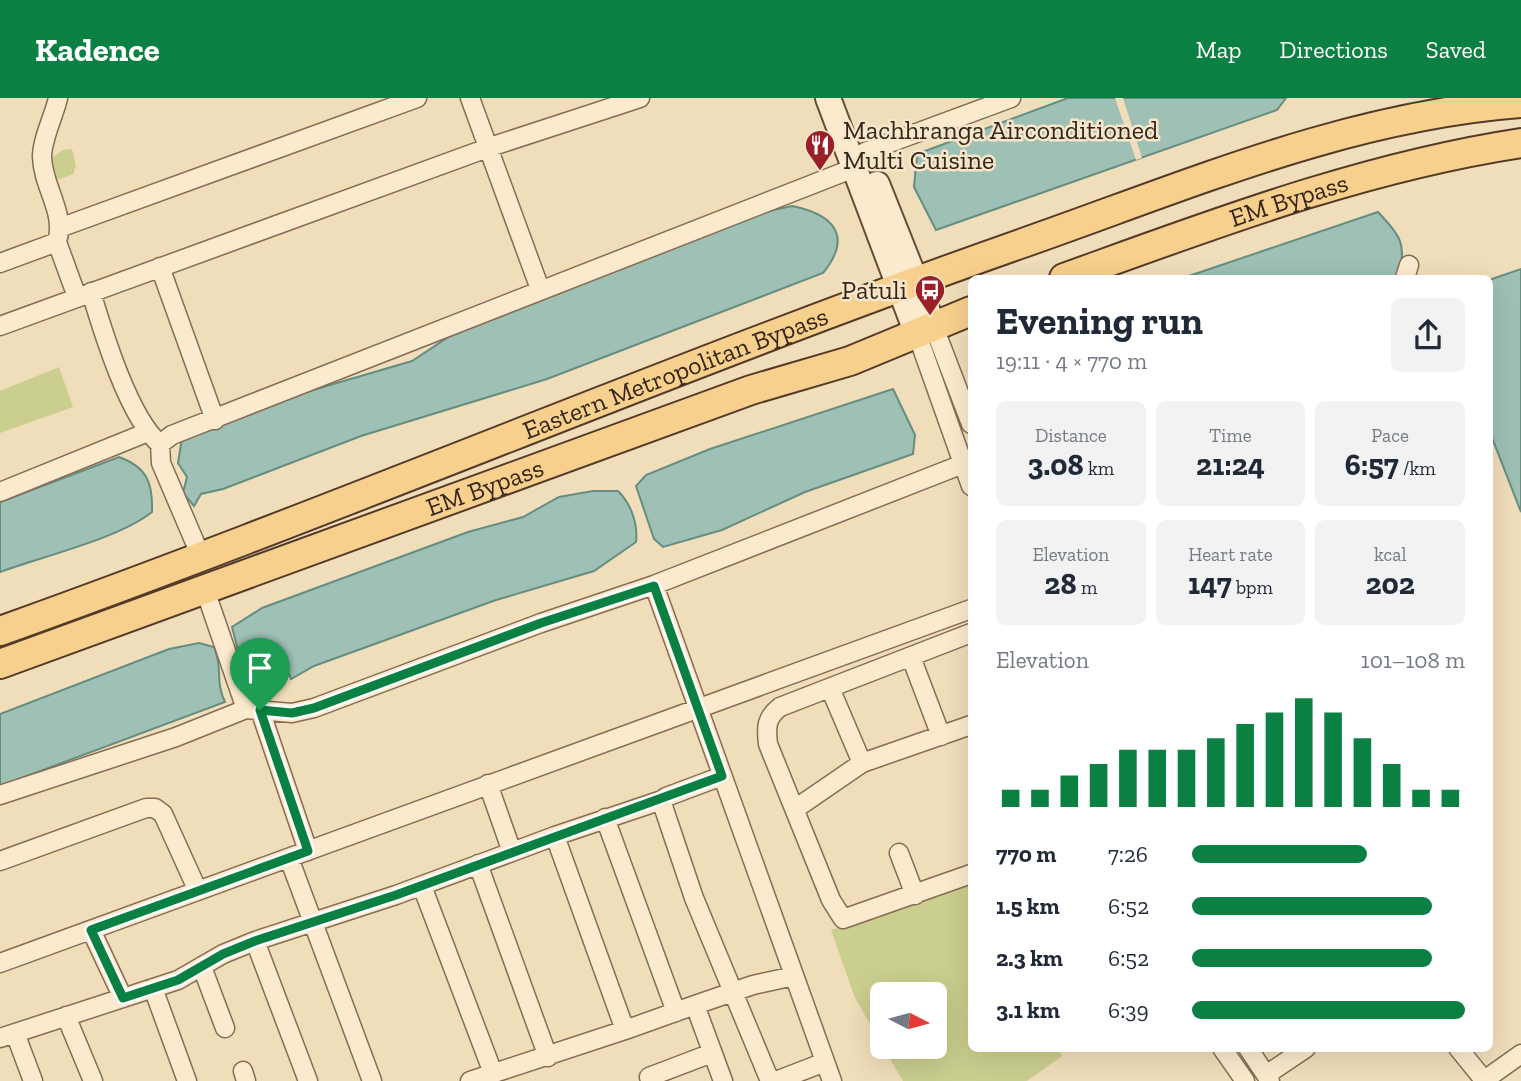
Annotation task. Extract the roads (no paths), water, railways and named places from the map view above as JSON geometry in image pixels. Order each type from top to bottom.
[{"type":"main road","points":[[828,98],[859,160],[925,330]]},
{"type":"main road","points":[[846,98],[859,160]]},
{"type":"main road","name":"Eastern Metropolitan Bypass","points":[[0,631],[202,559],[907,284],[1197,180],[1356,130],[1456,109],[1521,103]]},
{"type":"main road","name":"EM Bypass","points":[[1071,275],[1234,217],[1362,177],[1455,153],[1521,144]]},
{"type":"main road","name":"EM Bypass","points":[[0,664],[751,390],[850,361],[968,313]]},
{"type":"street","points":[[58,98],[42,153],[60,234],[107,345],[154,438],[161,463],[202,559]]},
{"type":"street","points":[[470,98],[540,289]]},
{"type":"street","points":[[0,326],[489,148],[640,98]]},
{"type":"street","points":[[0,492],[154,438],[172,435],[215,420],[1011,98]]},
{"type":"street","points":[[0,263],[60,234],[411,99]]},
{"type":"street","points":[[160,267],[215,420]]},
{"type":"street","points":[[925,330],[968,418]]},
{"type":"street","points":[[925,330],[968,476]]},
{"type":"street","points":[[0,795],[253,710],[292,713],[314,708],[541,623],[654,586],[963,464]]},
{"type":"street","points":[[654,586],[832,1081]]},
{"type":"street","points":[[205,590],[308,851]]},
{"type":"street","points":[[0,963],[968,610]]},
{"type":"street","points":[[968,635],[780,706],[770,714],[766,727],[768,744],[838,915],[843,919],[968,875]]},
{"type":"street","points":[[911,657],[941,736]]},
{"type":"street","points":[[830,688],[862,764]]},
{"type":"street","points":[[795,810],[862,764],[968,726]]},
{"type":"street","points":[[33,1081],[7,1035],[178,980],[223,954],[255,941],[422,886],[722,776]]},
{"type":"street","points":[[488,784],[512,852]]},
{"type":"street","points":[[662,800],[694,898],[731,993],[770,1081]]},
{"type":"street","points":[[0,861],[146,808],[155,808],[163,814],[197,889]]},
{"type":"street","points":[[605,818],[676,1012]]},
{"type":"street","points":[[555,836],[625,1030]]},
{"type":"street","points":[[899,853],[915,895]]},
{"type":"street","points":[[289,858],[372,1081]]},
{"type":"street","points":[[478,864],[548,1057]]},
{"type":"street","points":[[422,886],[494,1073]]},
{"type":"street","points":[[91,930],[123,998]]},
{"type":"street","points":[[255,941],[308,1081]]},
{"type":"street","points":[[202,967],[225,1028]]},
{"type":"street","points":[[470,1081],[548,1057],[731,993],[794,976]]},
{"type":"street","points":[[153,988],[187,1081]]},
{"type":"street","points":[[695,1005],[723,1081]]},
{"type":"street","points":[[66,1016],[93,1081]]},
{"type":"street","points":[[1225,1052],[1245,1081]]},
{"type":"street","points":[[1251,1052],[1268,1078],[1301,1052]]},
{"type":"street","points":[[1461,1052],[1483,1081],[1521,1054]]},
{"type":"street","points":[[649,1077],[712,1053]]},
{"type":"street","points":[[776,1081],[825,1062]]},
{"type":"water","points":[[1068,98],[1286,98],[1277,110],[936,230],[914,187],[917,154]]},
{"type":"water","points":[[792,206],[818,214],[834,228],[837,248],[823,273],[547,379],[361,436],[223,489],[201,494],[194,506],[183,493],[187,477],[178,463],[182,438],[272,402],[412,361],[453,334],[760,213]]},
{"type":"water","points":[[1378,212],[1397,235],[1402,249],[1399,275],[1192,275]]},
{"type":"water","points":[[1521,269],[1521,512],[1493,440],[1493,279]]},
{"type":"water","points":[[893,389],[915,435],[913,454],[805,492],[722,530],[663,547],[654,539],[636,486],[646,475],[710,449]]},
{"type":"water","points":[[119,457],[136,466],[146,477],[151,493],[152,512],[120,531],[100,539],[0,572],[0,502]]},
{"type":"water","points":[[593,491],[618,491],[633,514],[636,528],[636,542],[594,571],[496,600],[314,666],[291,679],[285,664],[265,668],[250,681],[244,674],[232,627],[262,608],[468,532],[523,517],[559,497]]},
{"type":"water","points":[[199,643],[214,647],[225,702],[0,786],[0,714],[169,649]]},
{"type":"place","name":"Machhranga Airconditioned Multi Cuisine","points":[[820,172]]},
{"type":"place","name":"Patuli","points":[[930,317]]}]
